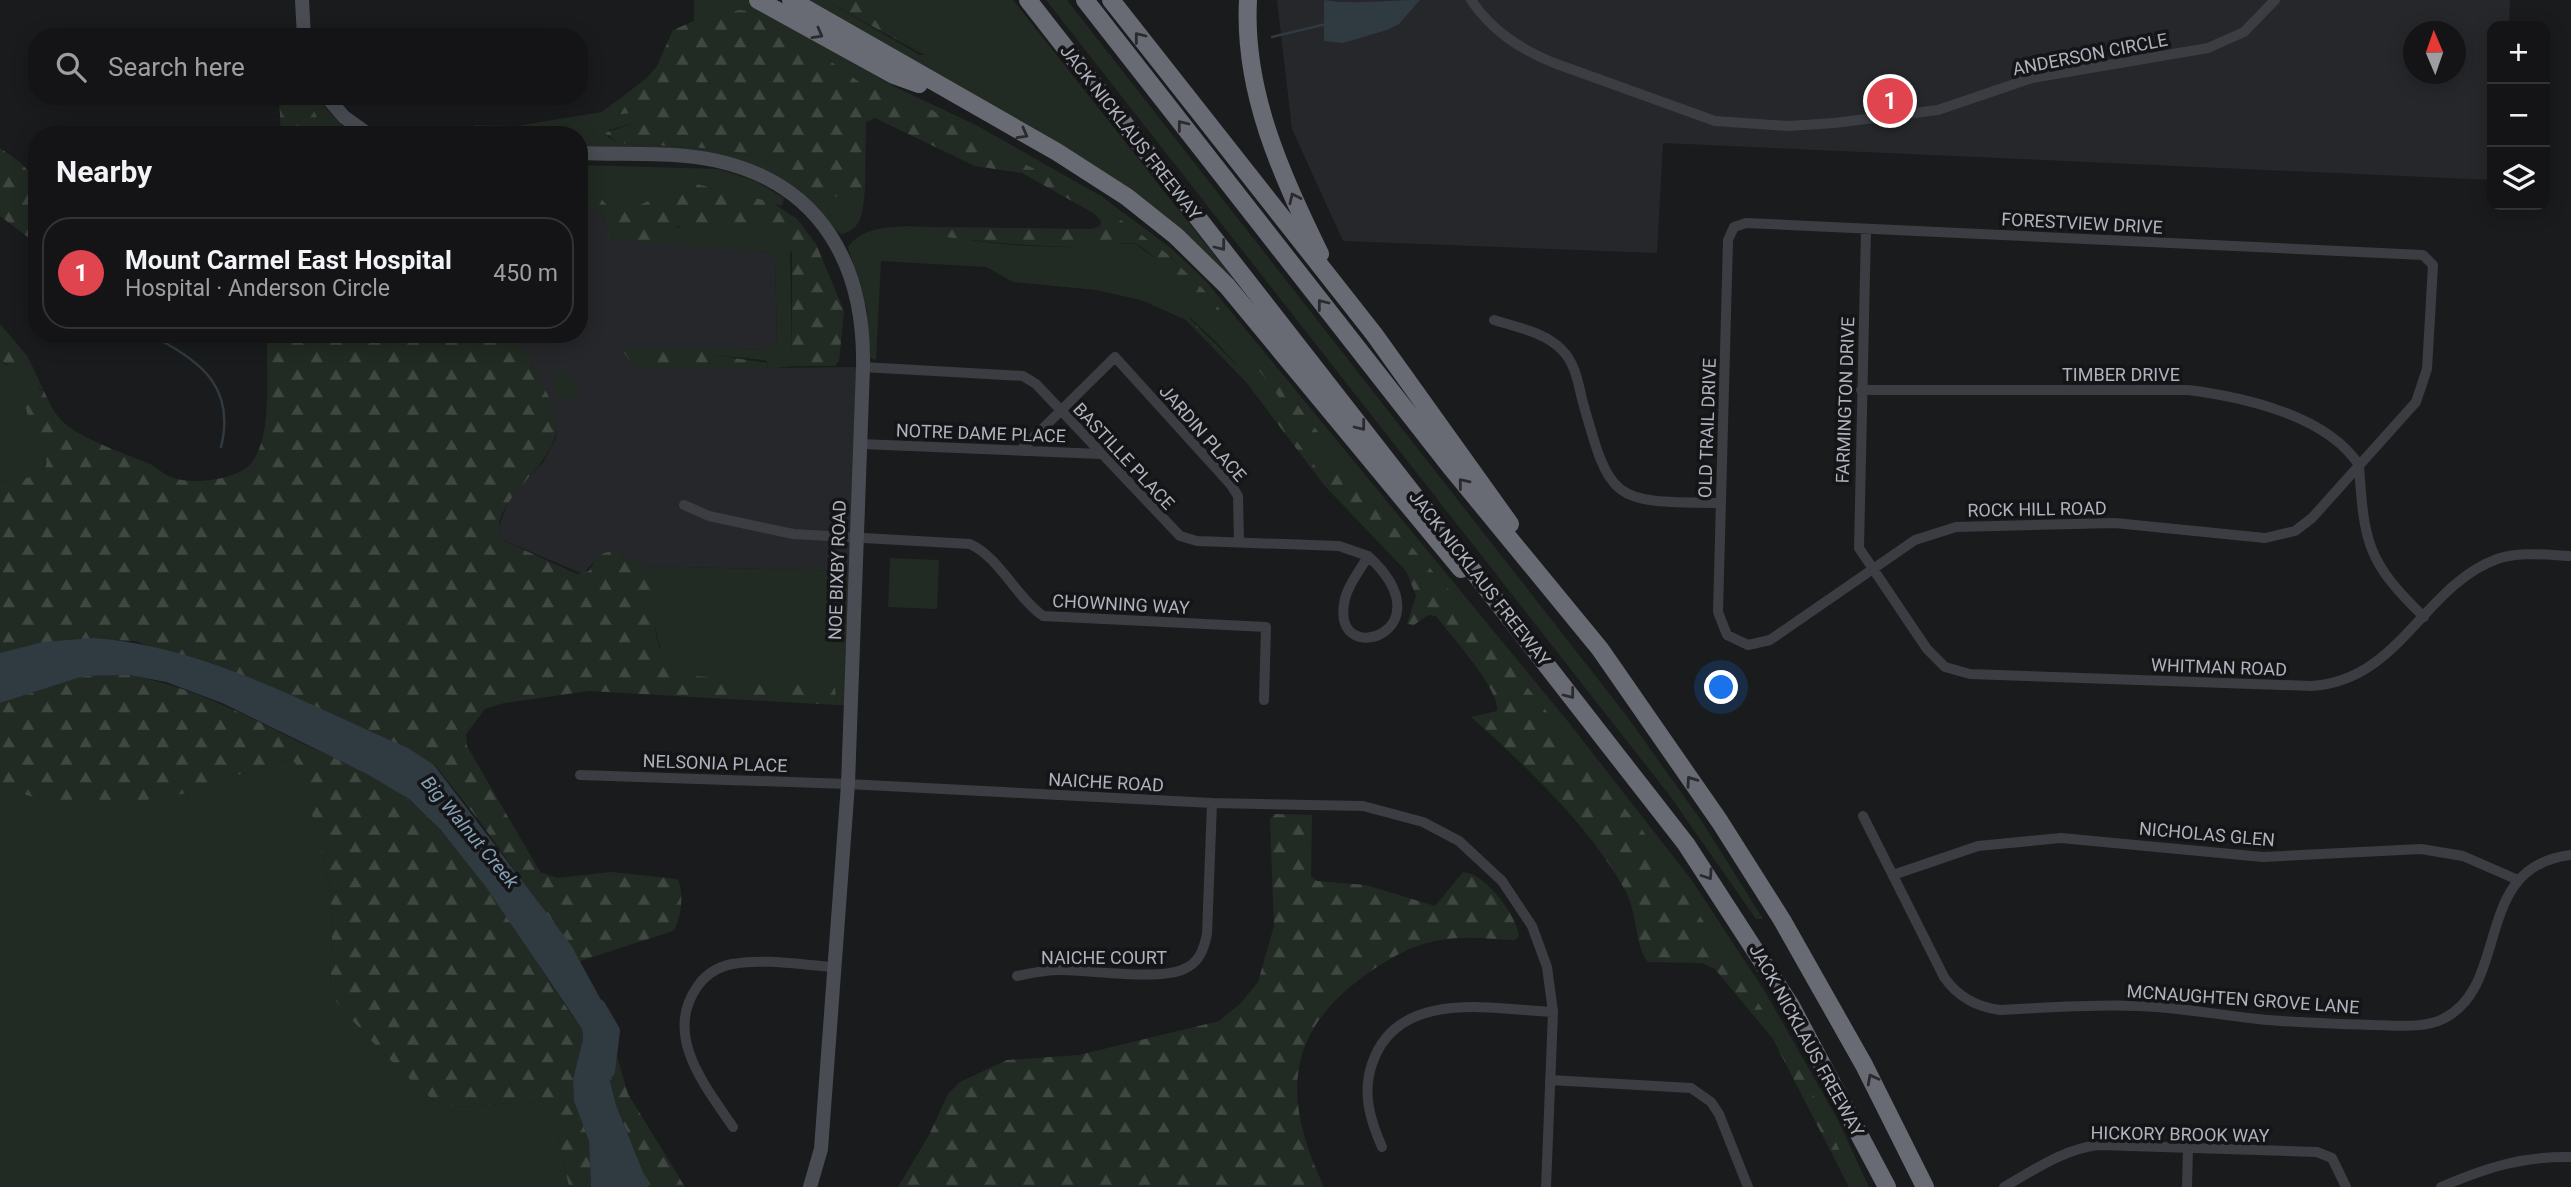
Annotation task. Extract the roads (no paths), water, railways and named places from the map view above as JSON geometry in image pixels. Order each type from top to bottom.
[{"type":"highway","points":[[758,0],[894,75],[964,100]]},
{"type":"highway","points":[[791,0],[1109,184],[1176,236],[1256,321],[1445,554],[1513,621]]},
{"type":"highway","name":"JACK NICKLAUS FREEWAY","points":[[1027,0],[1686,844],[1748,936],[1812,1042],[1887,1187]]},
{"type":"highway","name":"JACK NICKLAUS FREEWAY","points":[[1084,0],[1448,465],[1600,649],[1720,822],[1782,920],[1864,1065],[1925,1187]]},
{"type":"highway","points":[[1111,0],[1334,282],[1415,390],[1600,649]]},
{"type":"highway","points":[[1248,0],[1248,36],[1259,107],[1275,156],[1334,282]]},
{"type":"street","points":[[302,0],[304,28]]},
{"type":"street","name":"ANDERSON CIRCLE","points":[[1471,0],[1499,34],[1533,55],[1715,121],[1789,126],[1938,110],[2032,78],[2208,48],[2244,32],[2275,0]]},
{"type":"street","points":[[334,105],[356,126]]},
{"type":"street","name":"NOE BIXBY ROAD","points":[[588,154],[717,161],[759,175],[786,192],[827,230],[852,274],[863,325],[848,784],[821,1149],[810,1187]]},
{"type":"street","name":"FORESTVIEW DRIVE","points":[[1734,227],[1746,223],[2256,246],[2429,258]]},
{"type":"street","name":"OLD TRAIL DRIVE","points":[[1725,631],[1718,612],[1728,240],[1734,227]]},
{"type":"street","name":"FARMINGTON DRIVE","points":[[1866,229],[1857,540],[1871,568]]},
{"type":"street","name":"ROCK HILL ROAD","points":[[1725,631],[1731,638],[1748,645],[1770,640],[1871,568],[1916,540],[1956,527],[1979,524],[2115,523],[2276,538],[2305,525],[2395,429],[2420,393],[2429,350],[2432,271],[2429,258]]},
{"type":"street","points":[[1494,320],[1543,337],[1567,356],[1576,373],[1600,463],[1620,491],[1652,502],[1721,503]]},
{"type":"street","name":"JARDIN PLACE","points":[[1061,412],[1115,357],[1231,485],[1238,496],[1239,542]]},
{"type":"street","name":"BASTILLE PLACE","points":[[863,367],[1023,376],[1036,384],[1180,536],[1197,541],[1339,546],[1368,556]]},
{"type":"street","name":"TIMBER DRIVE","points":[[1861,390],[2188,390],[2228,395],[2265,406],[2305,423],[2347,449],[2359,465]]},
{"type":"street","points":[[1021,450],[1061,412]]},
{"type":"street","name":"NOTRE DAME PLACE","points":[[861,444],[1100,454]]},
{"type":"street","points":[[2359,465],[2368,545],[2386,577],[2424,617]]},
{"type":"street","name":"CHOWNING WAY","points":[[684,505],[709,516],[793,534],[970,544],[987,556],[1031,607],[1044,616],[1266,627],[1264,700]]},
{"type":"street","name":"WHITMAN ROAD","points":[[1871,568],[1935,658],[1945,667],[1970,674],[2334,684],[2356,676],[2376,662],[2473,571],[2493,561],[2517,554],[2571,556]]},
{"type":"street","points":[[1368,556],[1391,580],[1397,606],[1389,630],[1377,638],[1363,639],[1351,632],[1343,620],[1343,606],[1346,594],[1368,556]]},
{"type":"street","name":"NELSONIA PLACE","points":[[580,775],[848,784]]},
{"type":"street","name":"NAICHE ROAD","points":[[848,784],[1212,803],[1363,806],[1404,816],[1441,831],[1489,867],[1532,926],[1547,967],[1553,1012],[1546,1187]]},
{"type":"street","name":"NAICHE COURT","points":[[1017,976],[1059,970],[1166,974],[1186,969],[1194,962],[1201,954],[1207,934],[1212,803]]},
{"type":"street","name":"MCNAUGHTEN GROVE LANE","points":[[1863,816],[1944,977],[1964,998],[1987,1009],[2139,1006],[2324,1024],[2410,1025],[2443,1019],[2469,997],[2475,988],[2504,902],[2518,880],[2542,863],[2571,855]]},
{"type":"street","name":"NICHOLAS GLEN","points":[[1893,875],[1978,846],[2034,838],[2061,838],[2263,857],[2421,849],[2463,856],[2518,880]]},
{"type":"street","points":[[733,1128],[694,1066],[687,1048],[684,1024],[695,990],[710,973],[733,964],[835,967]]},
{"type":"street","points":[[1382,1147],[1369,1112],[1368,1073],[1375,1054],[1398,1025],[1416,1015],[1454,1007],[1553,1012]]},
{"type":"street","points":[[1550,1080],[1691,1088],[1712,1102],[1719,1114],[1748,1187]]},
{"type":"street","name":"HICKORY BROOK WAY","points":[[2004,1187],[2082,1147],[2325,1154],[2332,1158],[2346,1187]]},
{"type":"street","points":[[2187,1187],[2188,1149]]},
{"type":"street","points":[[2441,1187],[2458,1184],[2490,1166],[2522,1158],[2571,1157]]},
{"type":"water","points":[[1324,0],[1420,0],[1399,24],[1343,43],[1324,41]]},
{"type":"water","points":[[93,638],[135,643],[215,665],[293,696],[408,748],[434,765],[571,945],[606,1009],[610,1032],[609,1077],[616,1105],[649,1187],[591,1187],[589,1141],[574,1101],[573,1079],[583,1039],[582,1029],[486,887],[441,830],[409,799],[367,774],[222,703],[166,682],[129,675],[84,676],[0,703],[0,653],[43,642]]},
{"type":"waterway","points":[[1272,37],[1326,24]]},
{"type":"waterway","points":[[165,343],[202,369],[219,394],[224,409],[221,447]]},
{"type":"waterway","name":"Big Walnut Creek","points":[[598,1007],[612,1031],[607,1071]]},
{"type":"place","name":"Mount Carmel East Hospital","points":[[1890,101]]}]
